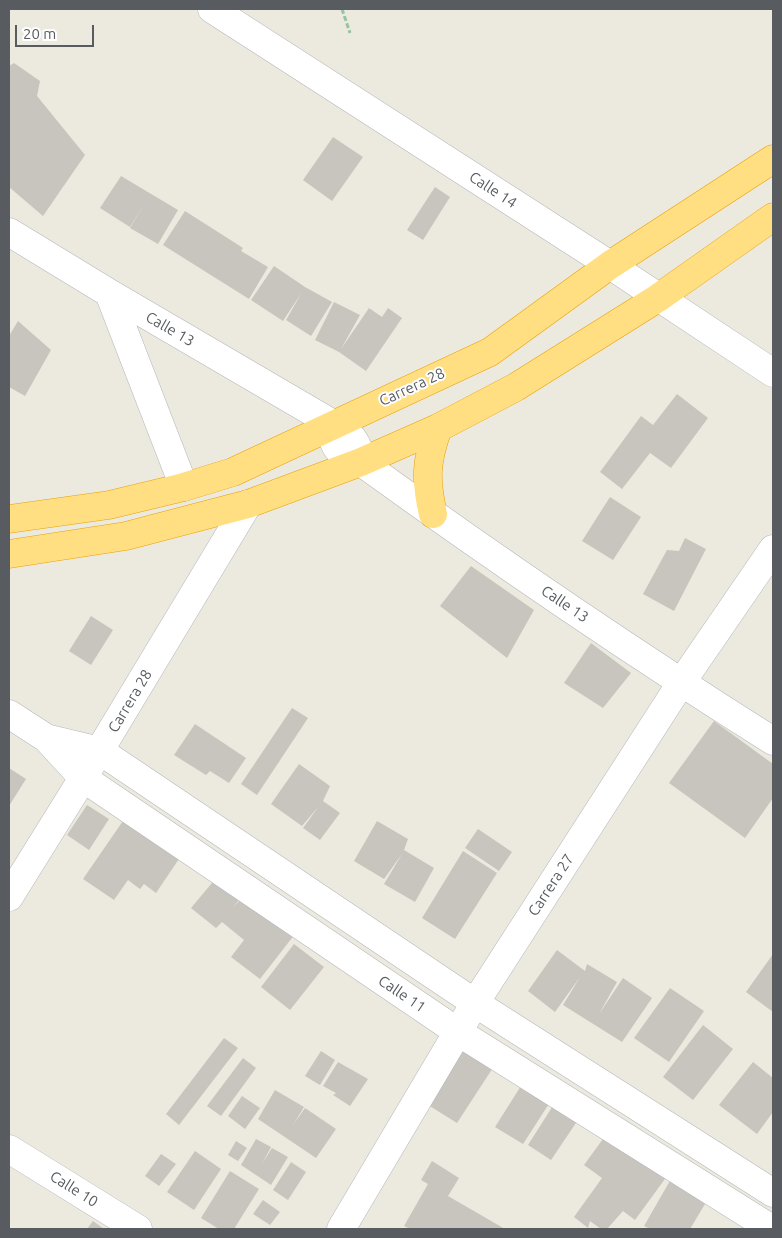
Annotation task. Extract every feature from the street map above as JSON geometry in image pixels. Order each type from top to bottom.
[{"type":"highway","name":"Carrera 28","points":[[9,519],[109,506],[184,487],[233,472],[490,352],[610,265],[773,159]]},
{"type":"highway","points":[[9,554],[126,536],[248,504],[361,462],[438,428],[516,387],[658,298],[773,217]]},
{"type":"highway","points":[[433,514],[428,492],[427,470],[430,449],[438,428]]},
{"type":"street","name":"Calle 14","points":[[212,9],[610,265],[773,373]]},
{"type":"street","name":"Calle 13","points":[[9,232],[333,424],[331,433],[337,450],[352,460],[361,462],[433,514],[681,683],[773,740]]},
{"type":"street","points":[[109,293],[184,487]]},
{"type":"street","name":"Carrera 28","points":[[9,897],[100,751],[248,504]]},
{"type":"street","name":"Carrera 27","points":[[342,1229],[475,1003],[681,683],[773,548]]},
{"type":"street","name":"Calle 11","points":[[9,714],[46,738],[83,778],[458,1032],[760,1226]]},
{"type":"street","name":"Calle 11","points":[[46,738],[100,751],[475,1003],[773,1193]]},
{"type":"street","name":"Calle 10","points":[[9,1148],[138,1229]]},
{"type":"street","points":[[760,1226],[773,1193]]},
{"type":"path","points":[[342,9],[350,33]]},
{"type":"building","points":[[14,63],[40,81],[37,96],[85,155],[43,216],[9,187],[9,66]]},
{"type":"building","points":[[333,137],[363,157],[332,201],[303,180]]},
{"type":"building","points":[[121,176],[178,210],[158,244],[130,228],[143,206],[130,227],[100,208]]},
{"type":"building","points":[[435,187],[450,197],[423,240],[407,230]]},
{"type":"building","points":[[185,211],[243,248],[241,251],[268,267],[249,299],[163,245]]},
{"type":"building","points":[[274,266],[332,302],[311,336],[286,320],[302,292],[283,321],[251,300]]},
{"type":"building","points":[[334,302],[360,315],[341,349],[369,308],[382,317],[388,308],[402,318],[366,371],[339,352],[315,340]]},
{"type":"building","points":[[18,321],[51,350],[25,396],[9,387],[9,336]]},
{"type":"building","points":[[677,394],[708,418],[671,468],[650,453],[622,489],[600,472],[641,416],[653,425]]},
{"type":"building","points":[[610,497],[641,517],[613,560],[582,541]]},
{"type":"building","points":[[685,538],[706,549],[674,611],[643,594],[667,550],[679,551]]},
{"type":"building","points":[[471,566],[534,610],[507,658],[440,606]]},
{"type":"building","points":[[91,616],[113,630],[91,665],[69,651]]},
{"type":"building","points":[[591,643],[631,673],[603,708],[564,683]]},
{"type":"building","points":[[292,708],[308,718],[257,795],[241,784]]},
{"type":"building","points":[[714,721],[773,764],[773,798],[745,838],[669,783]]},
{"type":"building","points":[[195,724],[246,758],[229,783],[210,771],[206,775],[174,755]]},
{"type":"building","points":[[299,764],[330,786],[323,801],[340,813],[320,840],[303,828],[319,806],[302,826],[271,804]]},
{"type":"building","points":[[9,768],[26,779],[9,806]]},
{"type":"building","points":[[87,805],[109,819],[89,850],[67,835]]},
{"type":"building","points":[[127,815],[181,856],[156,893],[144,884],[140,889],[128,880],[114,900],[83,879]]},
{"type":"building","points":[[377,821],[408,839],[404,850],[434,868],[415,902],[384,884],[402,854],[384,879],[354,861]]},
{"type":"building","points":[[478,829],[512,852],[499,871],[465,848]]},
{"type":"building","points":[[463,851],[497,873],[455,939],[422,918]]},
{"type":"building","points":[[217,877],[241,897],[233,908],[245,894],[295,934],[260,979],[231,957],[244,940],[222,922],[216,928],[191,908]]},
{"type":"building","points":[[294,944],[324,967],[290,1010],[261,987]]},
{"type":"building","points":[[557,950],[585,971],[587,964],[617,982],[599,1014],[623,978],[652,998],[622,1042],[563,1005],[580,977],[555,1012],[528,991]]},
{"type":"building","points":[[773,954],[773,1012],[746,992]]},
{"type":"building","points":[[670,988],[704,1011],[669,1062],[634,1038]]},
{"type":"building","points":[[703,1025],[733,1049],[693,1100],[663,1077]]},
{"type":"building","points":[[224,1038],[238,1048],[179,1125],[166,1114]]},
{"type":"building","points":[[466,1040],[498,1060],[457,1123],[425,1103]]},
{"type":"building","points":[[321,1051],[335,1060],[320,1085],[305,1076]]},
{"type":"building","points":[[243,1058],[256,1068],[221,1116],[207,1106]]},
{"type":"building","points":[[338,1062],[368,1079],[350,1106],[333,1095],[336,1093],[323,1086]]},
{"type":"building","points":[[753,1062],[773,1078],[773,1112],[757,1134],[719,1105]]},
{"type":"building","points":[[526,1078],[554,1096],[523,1144],[495,1127]]},
{"type":"building","points":[[275,1090],[304,1107],[293,1125],[305,1108],[336,1129],[316,1158],[258,1119]]},
{"type":"building","points":[[242,1096],[260,1108],[245,1129],[228,1116]]},
{"type":"building","points":[[556,1101],[580,1117],[551,1160],[528,1145]]},
{"type":"building","points":[[608,1132],[670,1172],[635,1220],[623,1211],[607,1229],[601,1229],[590,1221],[588,1228],[574,1217],[602,1178],[584,1165]]},
{"type":"building","points":[[256,1139],[271,1147],[262,1164],[272,1148],[288,1157],[271,1185],[241,1165]]},
{"type":"building","points":[[236,1141],[247,1148],[238,1161],[228,1155]]},
{"type":"building","points":[[195,1151],[221,1169],[194,1210],[167,1192]]},
{"type":"building","points":[[161,1154],[176,1164],[159,1186],[145,1176]]},
{"type":"building","points":[[432,1161],[459,1178],[448,1196],[505,1229],[410,1229],[404,1226],[428,1184],[421,1180]]},
{"type":"building","points":[[291,1162],[306,1172],[288,1200],[273,1190]]},
{"type":"building","points":[[230,1171],[259,1189],[234,1229],[219,1229],[201,1218]]},
{"type":"building","points":[[675,1172],[711,1194],[690,1229],[650,1229],[644,1226]]},
{"type":"building","points":[[263,1200],[280,1212],[270,1225],[253,1214]]},
{"type":"building","points":[[93,1221],[104,1229],[87,1229]]}]
